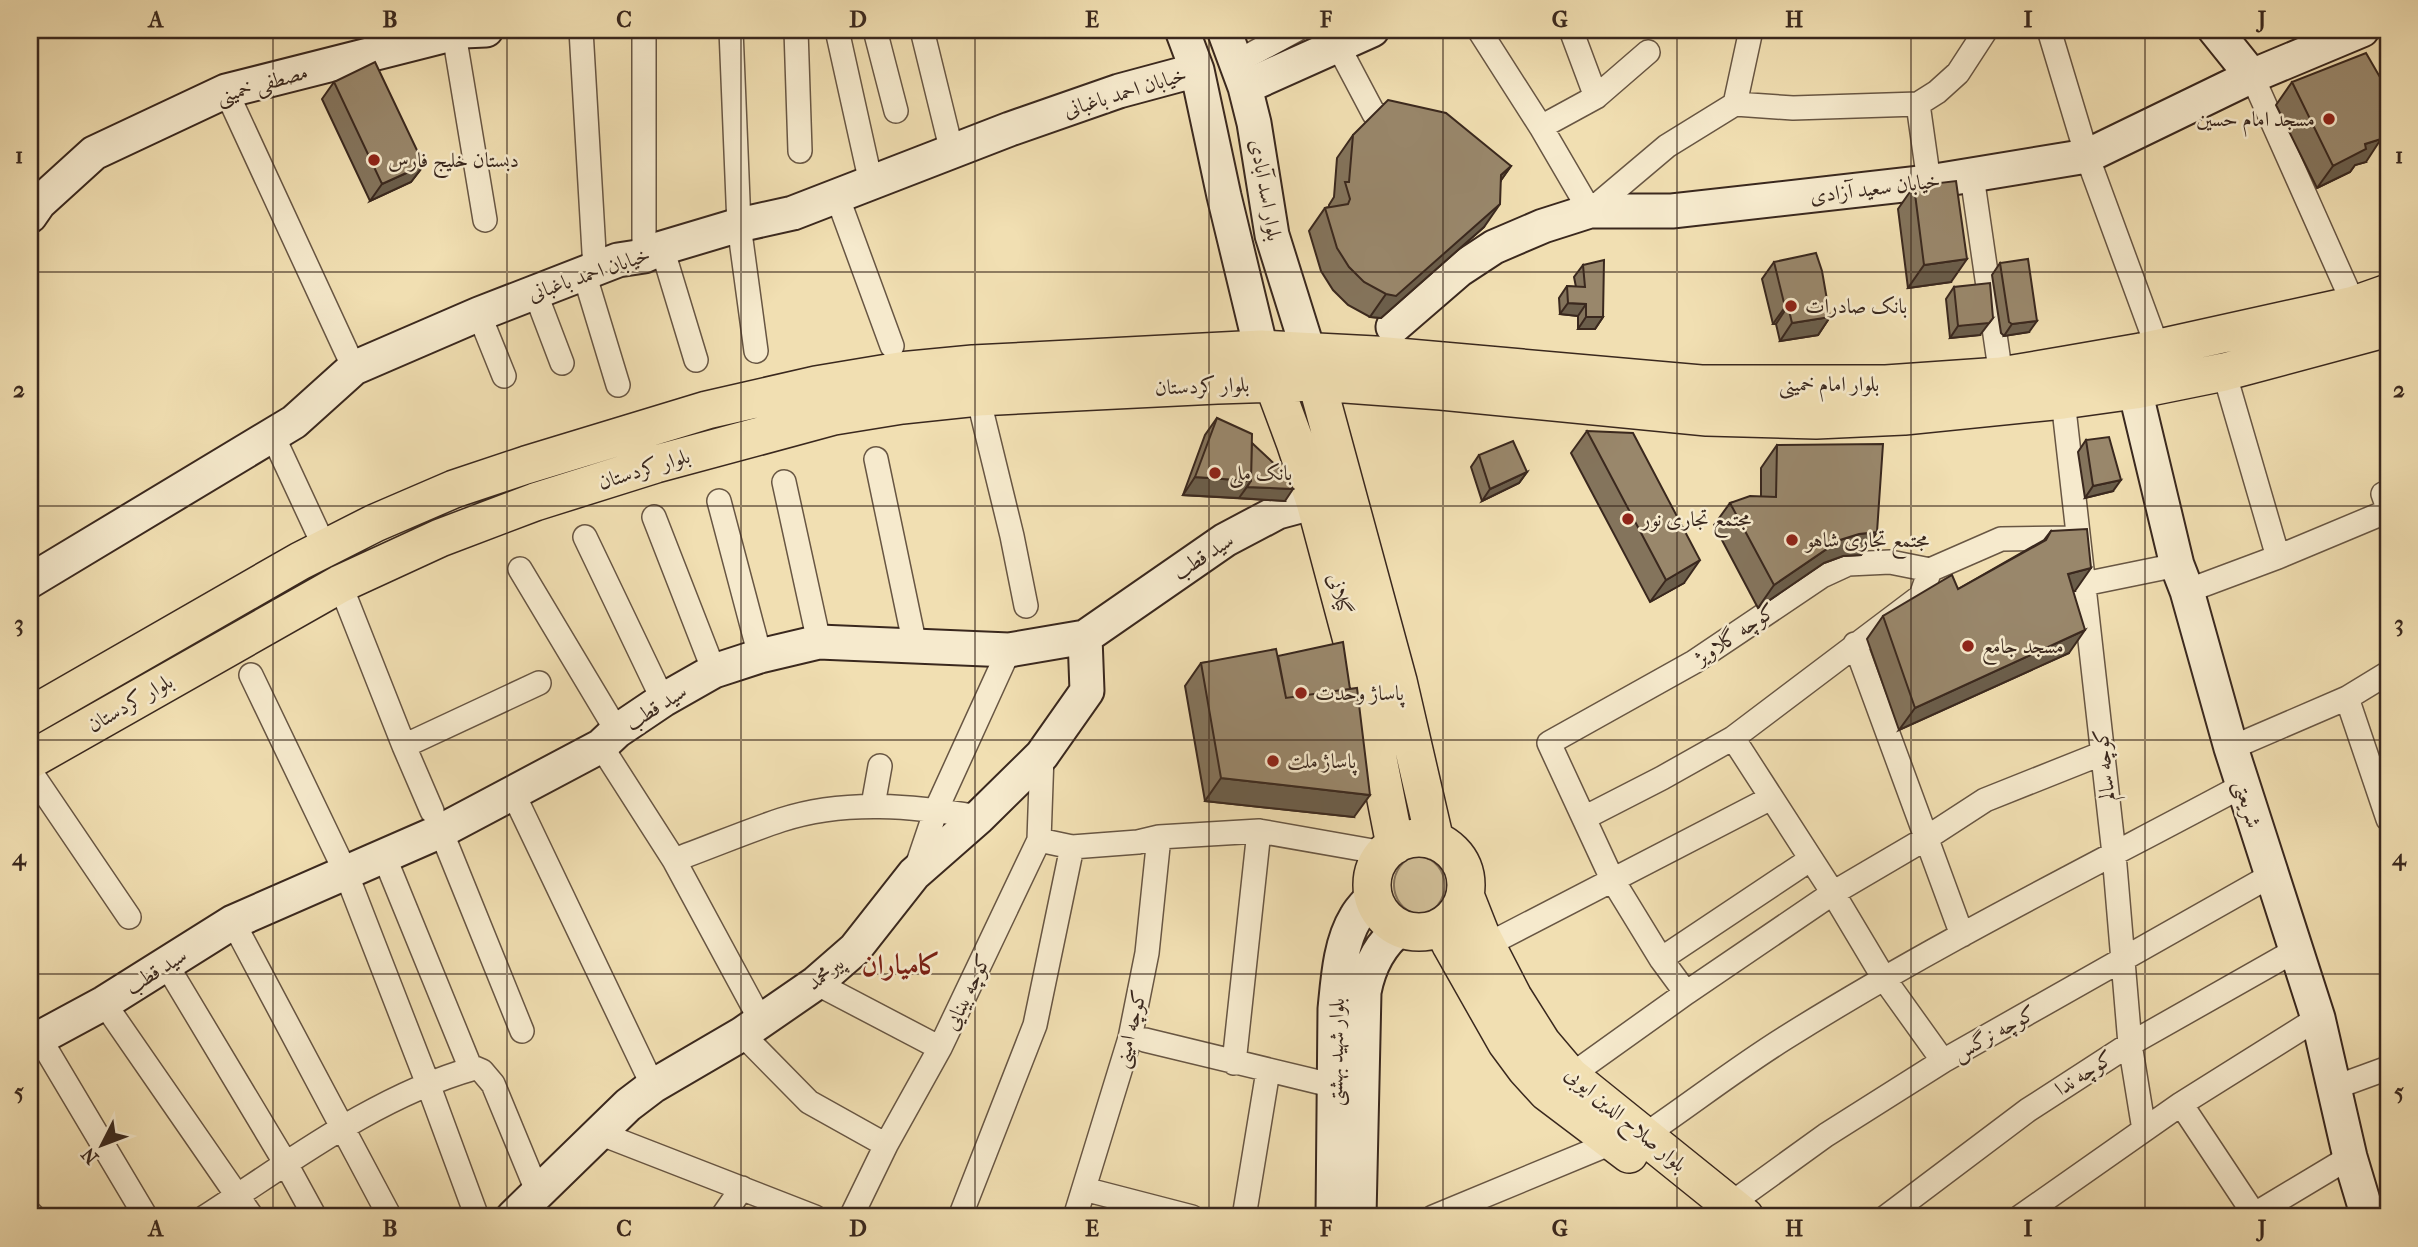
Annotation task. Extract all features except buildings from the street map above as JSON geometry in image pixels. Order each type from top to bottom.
[{"type":"main road","name":"بلوار امام خمینی","points":[[1313,366],[1701,384],[1886,384],[2001,376],[2158,349],[2354,305],[2388,293]]},
{"type":"main road","name":"بلوار امام خمینی","points":[[1261,349],[1313,366],[1438,391],[1707,417],[1816,420],[1904,416],[2135,390],[2224,372],[2388,328]]},
{"type":"main road","name":"گیلانی","points":[[1261,349],[1315,502],[1362,678],[1390,849]]},
{"type":"main road","name":"بلوار کردستان","points":[[30,716],[325,548],[375,523],[454,489],[706,410],[816,385],[900,370],[1261,349]]},
{"type":"main road","name":"گیلانی","points":[[1313,366],[1398,681],[1435,841]]},
{"type":"main road","name":"بلوار کردستان","points":[[30,761],[340,584],[440,538],[535,502],[656,464],[834,416],[902,405],[978,397],[1217,385],[1272,385],[1313,366]]},
{"type":"main road","points":[[1414,838],[1435,841],[1452,851],[1460,862],[1466,881],[1465,895],[1457,913],[1442,926],[1422,932],[1401,928],[1383,915],[1374,895],[1372,887],[1375,869],[1390,849],[1414,838]]},
{"type":"main road","name":"بلوار صلاح الدین ایوبی","points":[[1465,895],[1513,997],[1542,1043],[1629,1139]]},
{"type":"main road","name":"بلوار صلاح الدین ایوبی","points":[[1442,926],[1500,1032],[1526,1069],[1547,1092],[1629,1139],[1727,1213]]},
{"type":"street","points":[[581,30],[590,271],[618,385]]},
{"type":"street","points":[[644,30],[653,252],[696,360]]},
{"type":"street","points":[[731,30],[739,225],[756,351]]},
{"type":"street","points":[[796,30],[800,151]]},
{"type":"street","points":[[837,30],[871,183]]},
{"type":"street","points":[[875,30],[896,111]]},
{"type":"street","points":[[922,30],[952,152]]},
{"type":"street","name":"بلوار اسد آبادی","points":[[1182,30],[1196,70],[1261,349]]},
{"type":"street","name":"بلوار اسد آبادی","points":[[1224,30],[1241,74],[1254,123],[1272,235],[1313,366]]},
{"type":"street","points":[[1241,74],[1296,30]]},
{"type":"street","points":[[1241,74],[1337,44],[1372,30]]},
{"type":"street","points":[[1479,30],[1541,127],[1590,211],[1667,146],[1735,104],[1793,108],[1918,104],[1937,92],[1958,72],[1986,30]]},
{"type":"street","points":[[1571,30],[1596,97]]},
{"type":"street","points":[[1735,104],[1751,30]]},
{"type":"street","points":[[2049,30],[2087,156],[2158,349]]},
{"type":"street","points":[[2215,30],[2252,76],[2354,305]]},
{"type":"street","name":"خیابان سعید آزادی","points":[[1393,327],[1459,270],[1494,247],[1543,226],[1590,211],[1672,211],[1929,182],[2087,156],[2252,76],[2355,31]]},
{"type":"street","points":[[470,32],[485,220]]},
{"type":"street","name":"مصطفی خمینی","points":[[30,216],[39,202],[94,153],[226,91],[470,32]]},
{"type":"street","points":[[1337,44],[1374,114],[1426,125]]},
{"type":"street","points":[[1541,127],[1596,97],[1648,52]]},
{"type":"street","name":"خیابان احمد باغبانی","points":[[30,581],[294,422],[354,368],[479,314],[618,260],[793,212],[1119,91],[1196,70]]},
{"type":"street","points":[[226,91],[354,368]]},
{"type":"street","points":[[1918,104],[1929,182]]},
{"type":"street","points":[[1972,176],[2001,376]]},
{"type":"street","points":[[837,196],[892,346]]},
{"type":"street","points":[[535,292],[562,363]]},
{"type":"street","points":[[479,314],[504,376]]},
{"type":"street","points":[[2224,372],[2278,557]]},
{"type":"street","name":"شریعتی","points":[[2135,390],[2182,578],[2242,786],[2318,1018],[2350,1157],[2368,1217]]},
{"type":"street","points":[[978,397],[1026,606]]},
{"type":"street","name":"کوچه سالم","points":[[2063,400],[2114,854],[2130,1044],[2144,1130]]},
{"type":"street","points":[[272,434],[325,548]]},
{"type":"street","points":[[876,460],[915,646]]},
{"type":"street","points":[[784,482],[819,642]]},
{"type":"street","points":[[2084,584],[2182,578],[2278,557],[2388,509],[2383,494],[2388,492]]},
{"type":"street","points":[[719,501],[760,656]]},
{"type":"street","name":"سید قطب","points":[[35,1041],[104,1003],[233,922],[384,856],[437,821],[513,793],[609,739],[663,700],[714,671],[760,656],[819,642],[1009,650],[1085,637],[1225,540],[1278,512],[1315,502]]},
{"type":"street","points":[[654,517],[714,671]]},
{"type":"street","points":[[585,537],[663,700]]},
{"type":"street","points":[[1686,993],[1612,879],[1584,818],[1733,738],[1921,596],[1930,570],[2001,539],[2078,538]]},
{"type":"street","name":"کوچه گلاویژ","points":[[1584,818],[1549,743],[1694,662],[1822,576],[1839,568],[1848,564],[1890,562],[1930,570]]},
{"type":"street","points":[[520,569],[674,860],[752,1028],[809,1102],[886,1145]]},
{"type":"street","points":[[340,584],[522,1031]]},
{"type":"street","name":"پیرمحمد","points":[[513,1217],[628,1105],[653,1086],[752,1028],[816,983],[855,949],[915,874],[979,817],[1042,755],[1087,691],[1085,637]]},
{"type":"street","points":[[1855,644],[1962,935]]},
{"type":"street","points":[[915,874],[936,810],[1009,650]]},
{"type":"street","points":[[2231,748],[2347,698],[2388,673]]},
{"type":"street","points":[[251,675],[346,873],[477,1217]]},
{"type":"street","points":[[404,746],[540,683]]},
{"type":"street","points":[[2347,698],[2388,819]]},
{"type":"street","points":[[1733,738],[1833,893],[1885,980],[1943,1061]]},
{"type":"street","points":[[1570,1076],[1833,893],[1926,839],[1985,800],[2103,753]]},
{"type":"street","name":"کوچه بینایی","points":[[851,1217],[886,1145],[940,1048],[1039,840],[1042,755]]},
{"type":"street","points":[[873,806],[880,766]]},
{"type":"street","points":[[30,771],[129,917]]},
{"type":"street","points":[[1433,1217],[1629,1139],[1785,1039],[1962,935],[2242,786]]},
{"type":"street","points":[[513,793],[653,1086]]},
{"type":"street","points":[[1487,946],[1771,798]]},
{"type":"street","points":[[674,860],[783,819],[873,806],[936,810],[979,817]]},
{"type":"street","points":[[1234,1063],[1259,831]]},
{"type":"street","points":[[1039,840],[1072,847],[1138,842],[1159,836],[1259,831],[1390,849]]},
{"type":"street","name":"کوچه امینی","points":[[1076,1217],[1130,1038],[1147,953],[1159,836]]},
{"type":"street","points":[[960,1217],[1035,1025],[1072,847]]},
{"type":"street","points":[[384,856],[471,1069]]},
{"type":"street","points":[[1661,958],[1811,859]]},
{"type":"street","name":"کوچه نرگس","points":[[1727,1213],[1826,1135],[1943,1061],[2270,876]]},
{"type":"street","name":"بلوار شهید بهشتی","points":[[1333,1217],[1335,1009],[1342,957],[1356,917],[1374,895]]},
{"type":"street","points":[[233,922],[390,1217]]},
{"type":"street","name":"بلوار شهید بهشتی","points":[[1359,1217],[1364,992],[1366,979],[1380,948],[1386,939],[1401,928]]},
{"type":"street","name":"کوچه ندا","points":[[1886,1217],[2028,1110],[2130,1044],[2296,950]]},
{"type":"street","points":[[166,964],[315,1217]]},
{"type":"street","points":[[816,983],[940,1048]]},
{"type":"street","points":[[104,1003],[253,1217]]},
{"type":"street","points":[[2020,1217],[2181,1104],[2318,1018]]},
{"type":"street","points":[[1145,1040],[1335,1086]]},
{"type":"street","points":[[35,1041],[146,1217]]},
{"type":"street","points":[[205,1217],[342,1128],[428,1084],[475,1068],[482,1071],[493,1084],[538,1193]]},
{"type":"street","points":[[2336,1087],[2388,1068]]},
{"type":"street","points":[[1244,1217],[1268,1071]]},
{"type":"street","points":[[2181,1104],[2252,1216],[2350,1157]]},
{"type":"street","points":[[599,1133],[815,1217]]},
{"type":"street","points":[[722,1217],[743,1188]]},
{"type":"street","points":[[1084,1189],[1192,1217]]},
{"type":"street","points":[[30,1213],[34,1217]]},
{"type":"shaded area","points":[[1413,856],[1425,857],[1435,863],[1444,880],[1441,900],[1434,909],[1423,915],[1403,907],[1394,890],[1397,871],[1403,862]]},
{"type":"place","name":"مسجد امام حسین","points":[[2329,119]]},
{"type":"place","name":"دبستان خلیج فارس","points":[[374,160]]},
{"type":"place","name":"بانک صادرات","points":[[1791,306]]},
{"type":"place","name":"بانک ملی","points":[[1215,473]]},
{"type":"place","name":"مجتمع تجاری نور","points":[[1628,519]]},
{"type":"place","name":"مجتمع تجاری شاهو","points":[[1792,540]]},
{"type":"place","name":"مسجد جامع","points":[[1968,646]]},
{"type":"place","name":"پاساژ وحدت","points":[[1301,693]]},
{"type":"place","name":"پاساژ ملت","points":[[1273,761]]},
{"type":"district","name":"کامیاران","points":[[901,964]]}]
